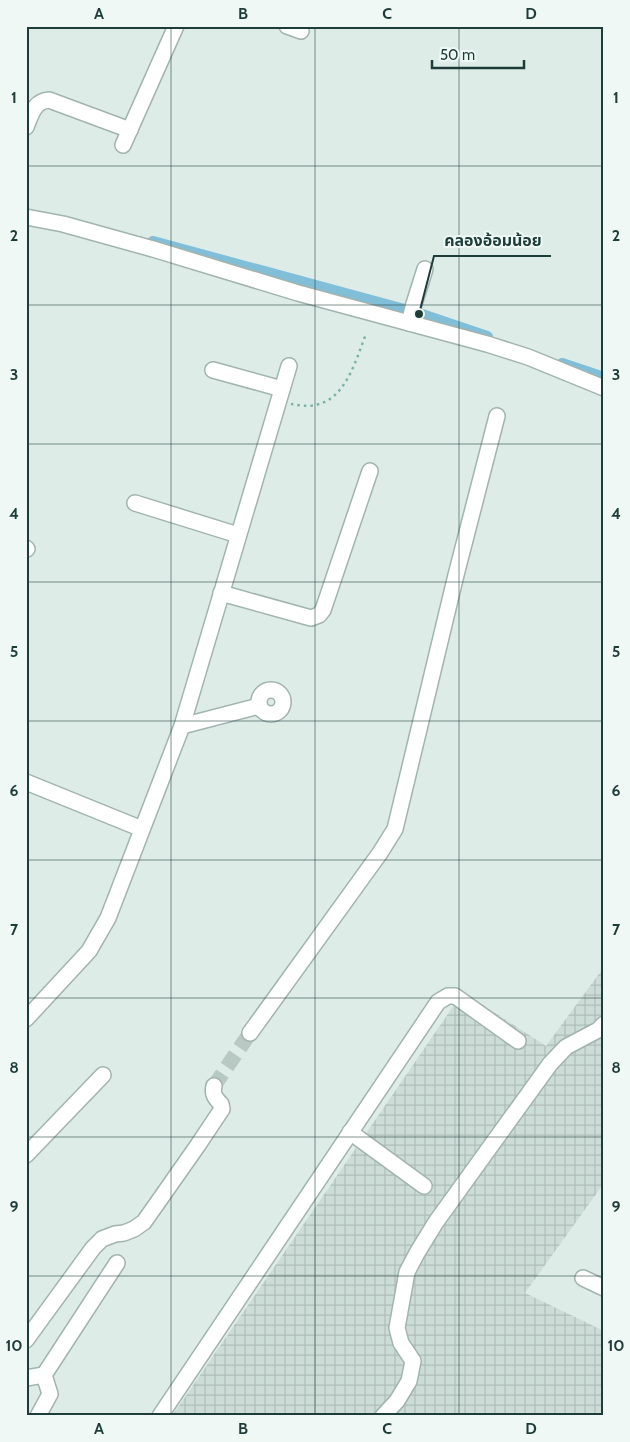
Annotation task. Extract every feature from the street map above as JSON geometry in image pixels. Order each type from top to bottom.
[{"type":"street","points":[[123,145],[176,26]]},
{"type":"street","points":[[26,127],[34,108],[43,100],[49,100],[130,130]]},
{"type":"street","points":[[26,216],[63,224],[153,249],[298,293],[411,315],[487,344],[602,382]]},
{"type":"street","points":[[411,315],[425,269]]},
{"type":"street","points":[[26,1019],[89,951],[108,918],[182,726],[289,366]]},
{"type":"street","points":[[213,370],[280,395]]},
{"type":"street","points":[[250,1033],[395,829],[456,575],[497,416]]},
{"type":"street","points":[[221,593],[311,618],[319,616],[323,610],[370,471]]},
{"type":"street","points":[[135,503],[238,535]]},
{"type":"street","points":[[182,726],[259,706]]},
{"type":"street","points":[[26,782],[142,829]]},
{"type":"street","points":[[160,1416],[438,1002],[448,996],[455,996],[518,1041]]},
{"type":"street","points":[[383,1416],[397,1401],[409,1381],[413,1361],[401,1344],[397,1328],[407,1272],[417,1253],[436,1222],[550,1064],[566,1047],[598,1030],[604,1024]]},
{"type":"street","points":[[26,1155],[103,1075]]},
{"type":"street","points":[[26,1340],[93,1248],[102,1239],[134,1229],[144,1222],[222,1109],[221,1104],[212,1092],[214,1086]]},
{"type":"street","points":[[350,1132],[424,1186]]},
{"type":"street","points":[[26,1378],[44,1375],[117,1263]]},
{"type":"street","points":[[582,1278],[604,1288]]},
{"type":"street","points":[[38,1416],[50,1394],[44,1375]]},
{"type":"path","points":[[280,395],[299,405],[314,405],[329,400],[345,384],[366,334]]},
{"type":"shaded area","points":[[604,967],[604,1183],[525,1293],[604,1331],[604,1416],[172,1416],[463,992],[546,1046]]},
{"type":"waterway","points":[[153,242],[419,314],[487,337]]},
{"type":"waterway","points":[[562,364],[604,378]]},
{"type":"tunnel","points":[[214,1086],[250,1033]]},
{"type":"place","name":"คลองอ้อมน้อย","points":[[419,314]]}]
